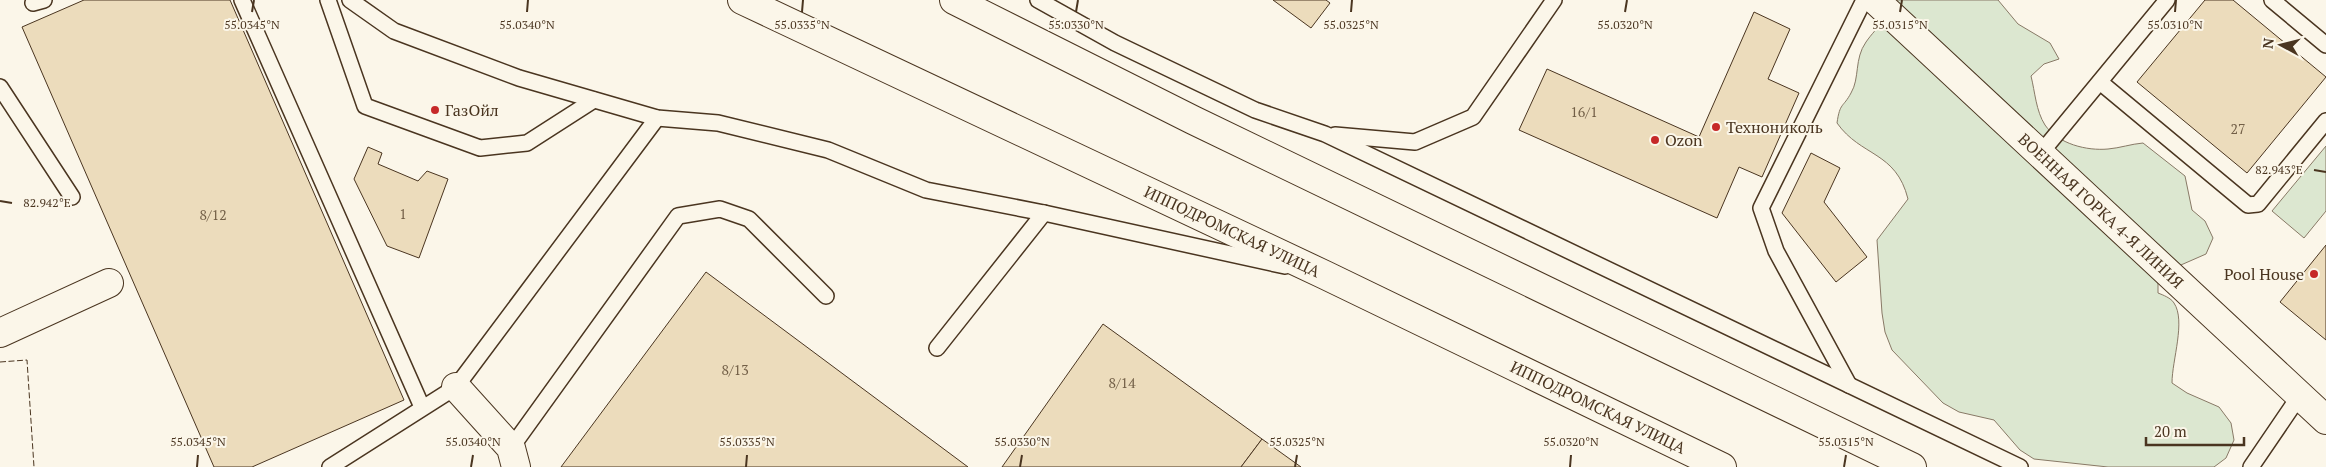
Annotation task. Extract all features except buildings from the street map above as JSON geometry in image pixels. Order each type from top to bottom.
[{"type":"main road","name":"ИППОДРОМСКАЯ УЛИЦА","points":[[742,0],[1325,275],[1722,467]]},
{"type":"main road","points":[[954,0],[1192,120],[1912,467]]},
{"type":"main road","name":"ВОЕННАЯ ГОРКА 4-Я ЛИНИЯ","points":[[1875,0],[2326,420]]},
{"type":"main road","points":[[0,333],[109,283]]},
{"type":"main road","points":[[456,386],[514,457]]},
{"type":"lane","points":[[242,0],[422,407]]},
{"type":"lane","points":[[328,0],[365,106],[480,148],[528,143],[594,100]]},
{"type":"lane","points":[[350,0],[394,31],[519,78],[657,118],[718,123],[828,150],[926,190],[1044,213],[1325,275]]},
{"type":"lane","points":[[1038,0],[1115,42],[1255,110],[1325,134],[2020,467]]},
{"type":"lane","points":[[1325,134],[1415,142],[1473,117],[1554,0]]},
{"type":"lane","points":[[1849,385],[1776,251],[1761,208],[1864,0]]},
{"type":"lane","points":[[2040,154],[2167,0]]},
{"type":"lane","points":[[2272,0],[2326,44]]},
{"type":"lane","points":[[2100,82],[2248,205],[2253,206],[2258,204],[2326,121]]},
{"type":"lane","points":[[0,87],[72,197]]},
{"type":"lane","points":[[330,467],[456,386],[657,118]]},
{"type":"lane","points":[[514,457],[678,216],[720,209],[749,219],[826,296]]},
{"type":"lane","points":[[937,348],[1044,213]]},
{"type":"lane","points":[[2251,467],[2300,396]]},
{"type":"green space","points":[[1890,0],[1998,0],[2018,24],[2050,43],[2059,59],[2044,64],[2031,76],[2040,114],[2051,132],[2074,145],[2091,149],[2108,149],[2143,143],[2185,176],[2192,210],[2205,221],[2213,238],[2206,254],[2158,275],[2158,293],[2174,303],[2179,320],[2172,383],[2187,393],[2219,407],[2231,423],[2234,440],[2226,458],[2214,467],[2108,467],[2034,459],[2020,450],[1994,420],[1959,412],[1943,403],[1892,350],[1885,332],[1882,313],[1877,240],[1908,199],[1902,183],[1887,163],[1846,134],[1837,123],[1841,108],[1854,87],[1862,48],[1887,13]]},
{"type":"green space","points":[[2326,146],[2326,211],[2304,238],[2272,211]]},
{"type":"fence","points":[[0,362],[27,360],[34,467]]},
{"type":"place","name":"ГазОйл","points":[[435,110]]},
{"type":"place","name":"Технониколь","points":[[1716,127]]},
{"type":"place","name":"Ozon","points":[[1655,140]]},
{"type":"place","name":"Pool House","points":[[2314,274]]}]
